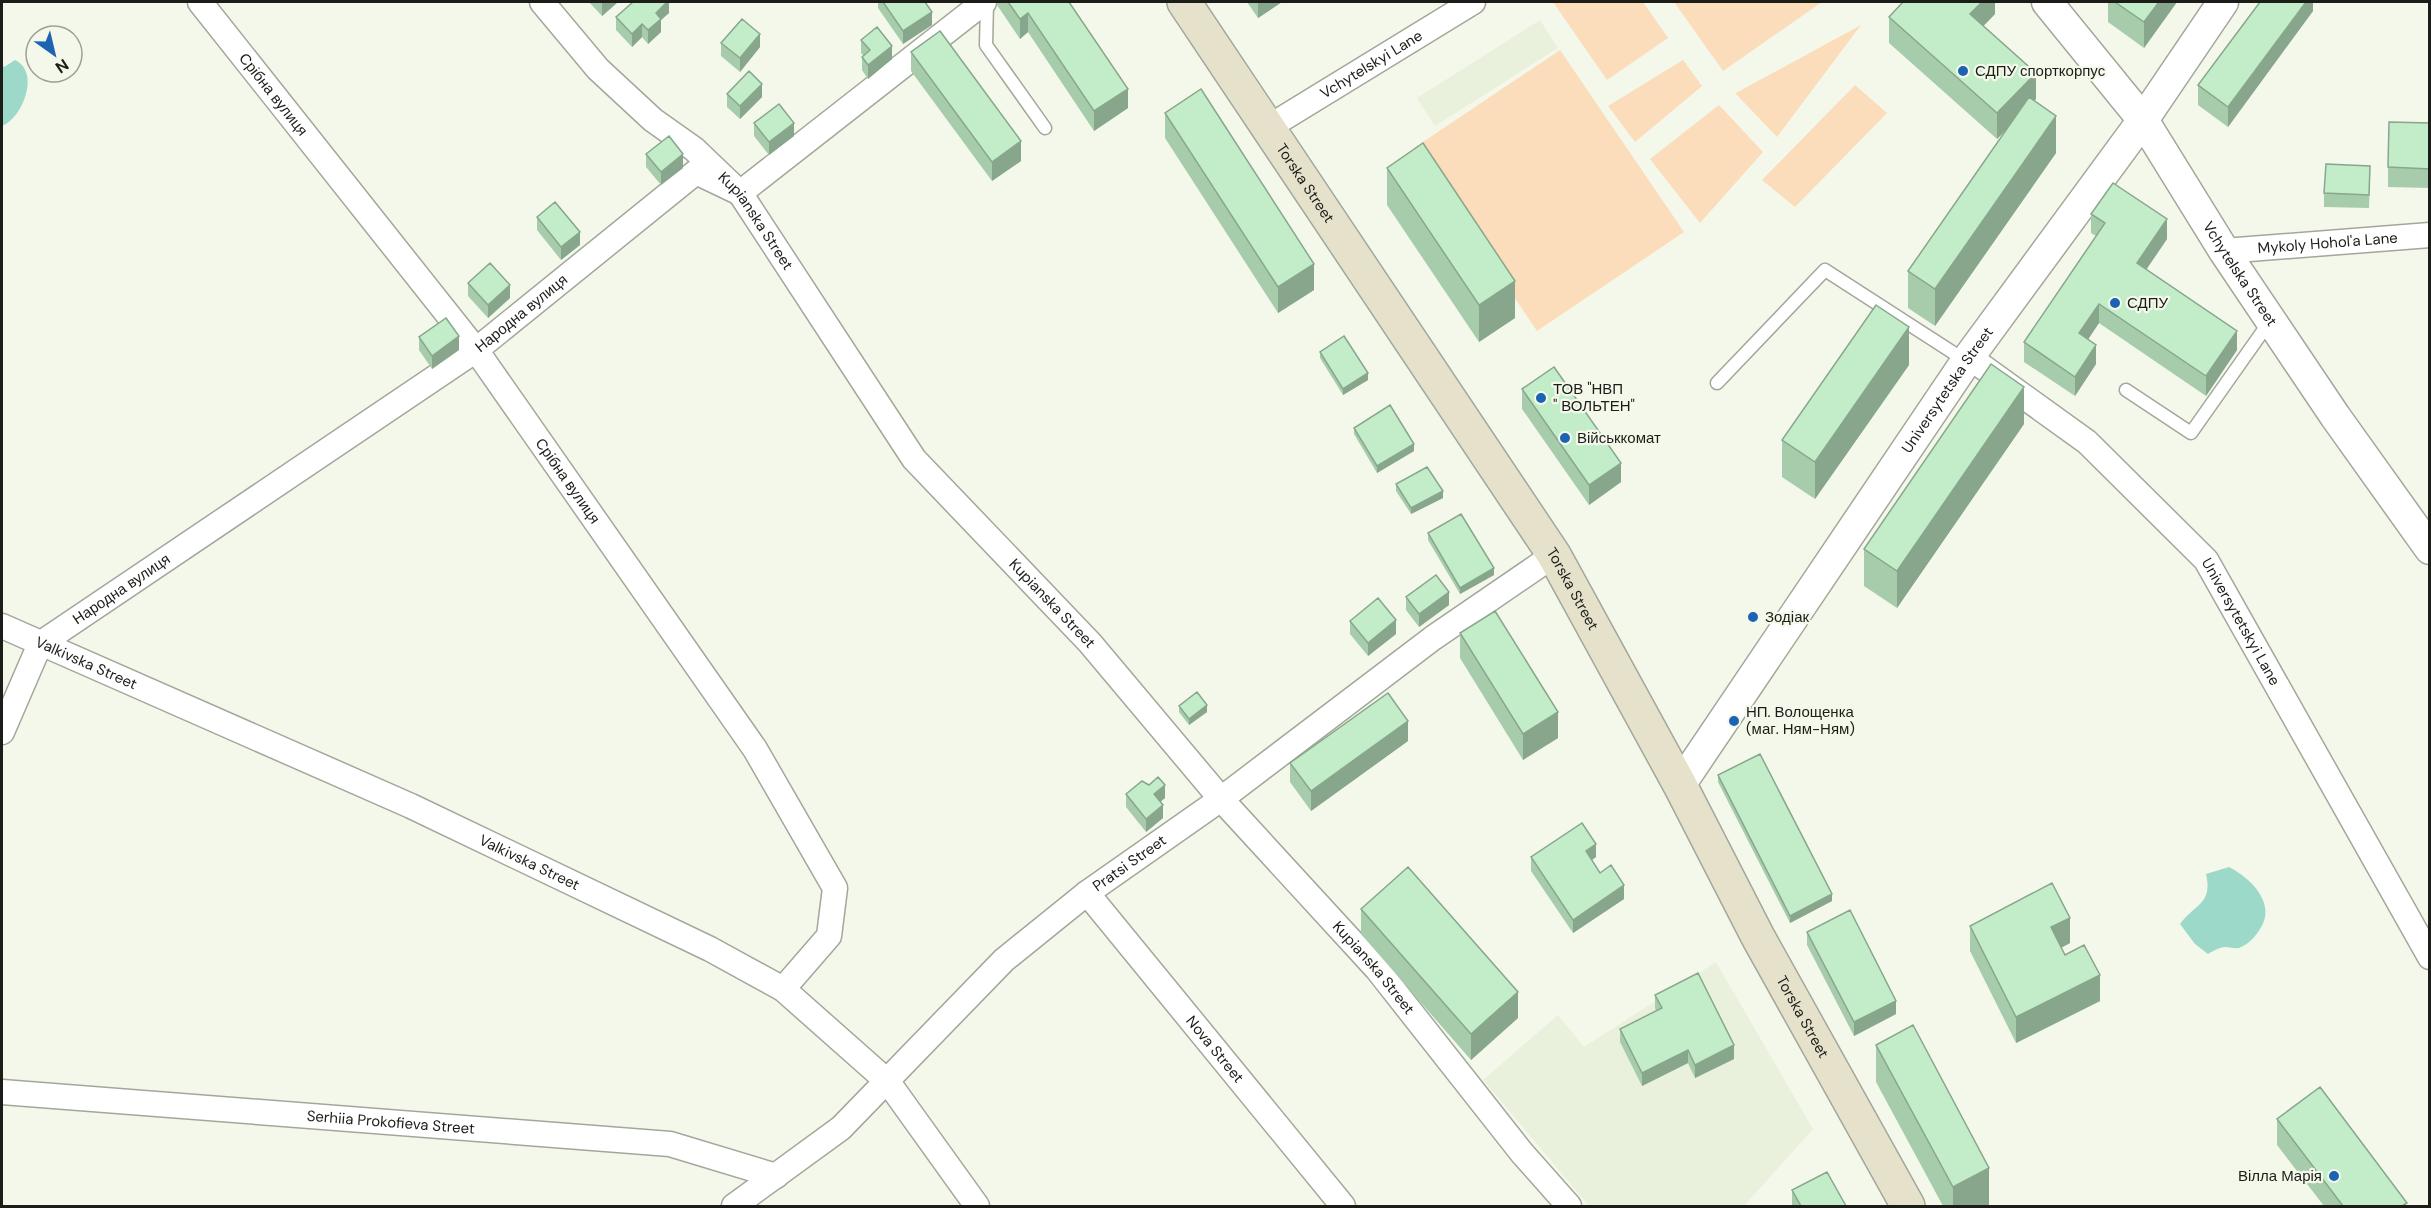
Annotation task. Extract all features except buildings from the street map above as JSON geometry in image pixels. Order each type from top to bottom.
[{"type":"main road","name":"Torska Street","points":[[1184,2],[1554,555],[1680,785],[1758,937],[1908,1206]]},
{"type":"street","name":"Срібна вулиця","points":[[200,2],[476,350],[755,749],[836,888],[829,936],[783,989]]},
{"type":"street","name":"Kupianska Street","points":[[542,2],[598,69],[652,120],[694,149],[740,193],[914,459],[1090,643],[1221,799],[1377,969],[1522,1153],[1569,1206]]},
{"type":"street","points":[[740,193],[986,2]]},
{"type":"street","name":"Vchytelskyi Lane","points":[[1269,127],[1473,2]]},
{"type":"street","name":"Vchytelska Street","points":[[2047,2],[2143,120],[2224,251],[2335,416],[2430,549]]},
{"type":"street","name":"Universytetska Street","points":[[1680,785],[1967,359],[2143,120],[2223,2]]},
{"type":"street","name":"Народна вулиця","points":[[40,644],[476,350],[696,172],[740,193]]},
{"type":"street","name":"Mykoly Hohol'a Lane","points":[[2224,251],[2430,235]]},
{"type":"street","name":"Universytetskyi Lane","points":[[1967,359],[2087,442],[2206,560],[2430,957]]},
{"type":"street","name":"Pratsi Street","points":[[734,1206],[841,1128],[1004,960],[1087,893],[1221,799],[1433,638],[1554,555]]},
{"type":"street","name":"Valkivska Street","points":[[2,626],[411,806],[710,949],[783,989],[888,1082],[977,1206]]},
{"type":"street","points":[[2,732],[40,644]]},
{"type":"street","name":"Nova Street","points":[[1087,893],[1343,1206]]},
{"type":"street","name":"Serhiia Prokofieva Street","points":[[2,1092],[670,1144],[776,1176]]},
{"type":"lane","points":[[986,2],[986,45],[1045,128]]},
{"type":"lane","points":[[1717,383],[1825,270],[1967,359]]},
{"type":"lane","points":[[2126,390],[2191,433],[2271,320]]},
{"type":"shaded area","points":[[1553,2],[1643,2],[1668,38],[1607,80]]},
{"type":"shaded area","points":[[1674,2],[1822,2],[1723,71]]},
{"type":"shaded area","points":[[1540,20],[1558,48],[1435,126],[1417,98]]},
{"type":"shaded area","points":[[1861,25],[1777,137],[1735,93],[1736,93]]},
{"type":"shaded area","points":[[1560,50],[1684,232],[1537,331],[1414,148]]},
{"type":"shaded area","points":[[1683,60],[1702,86],[1635,142],[1608,106]]},
{"type":"shaded area","points":[[1855,85],[1887,113],[1795,207],[1762,180]]},
{"type":"shaded area","points":[[1719,105],[1763,152],[1700,223],[1650,159]]},
{"type":"shaded area","points":[[1716,962],[1813,1129],[1744,1206],[1589,1206],[1483,1080],[1558,1015],[1584,1047]]},
{"type":"water","points":[[15,60],[23,66],[24,84],[28,84],[22,105],[9,122],[2,126],[2,65],[4,67]]},
{"type":"water","points":[[2229,867],[2246,878],[2259,893],[2265,910],[2264,920],[2256,935],[2246,944],[2237,948],[2221,948],[2208,954],[2195,944],[2180,924],[2205,898],[2208,884],[2206,874]]},
{"type":"place","name":"СДПУ спорткорпус","points":[[1963,71]]},
{"type":"place","name":"СДПУ","points":[[2115,303]]},
{"type":"place","name":"ТОВ \"НВП \" ВОЛЬТЕН\"","points":[[1541,398]]},
{"type":"place","name":"Військкомат","points":[[1565,438]]},
{"type":"place","name":"Зодіак","points":[[1753,617]]},
{"type":"place","name":"НП. Волощенка (маг. Ням-Ням)","points":[[1734,721]]},
{"type":"place","name":"Вілла Марія","points":[[2334,1176]]}]
